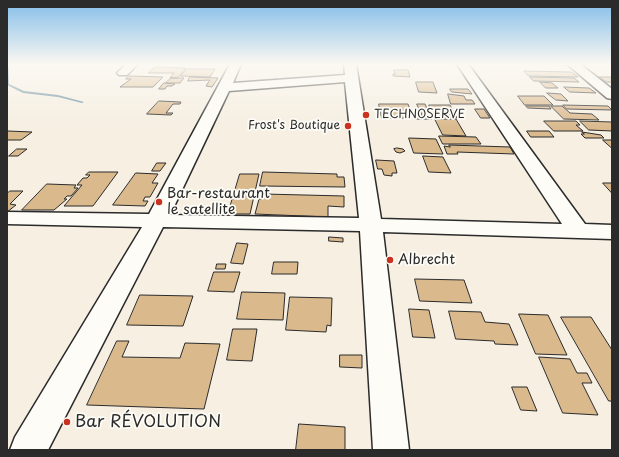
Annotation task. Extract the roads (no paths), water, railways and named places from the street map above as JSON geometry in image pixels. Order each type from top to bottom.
[{"type":"street","points":[[28,450],[156,221],[225,87],[238,85]]},
{"type":"street","points":[[352,85],[371,225],[391,450]]},
{"type":"street","points":[[477,85],[578,231]]},
{"type":"street","points":[[600,85],[612,95]]},
{"type":"street","points":[[7,218],[371,225],[612,232]]},
{"type":"waterway","points":[[10,85],[23,92],[58,96],[82,102]]},
{"type":"place","name":"TECHNOSERVE","points":[[366,115]]},
{"type":"place","name":"Frost's Boutique","points":[[348,126]]},
{"type":"place","name":"Bar-restaurant le satellite","points":[[159,202]]},
{"type":"place","name":"Albrecht","points":[[390,260]]},
{"type":"place","name":"Bar RÉVOLUTION","points":[[67,422]]}]
